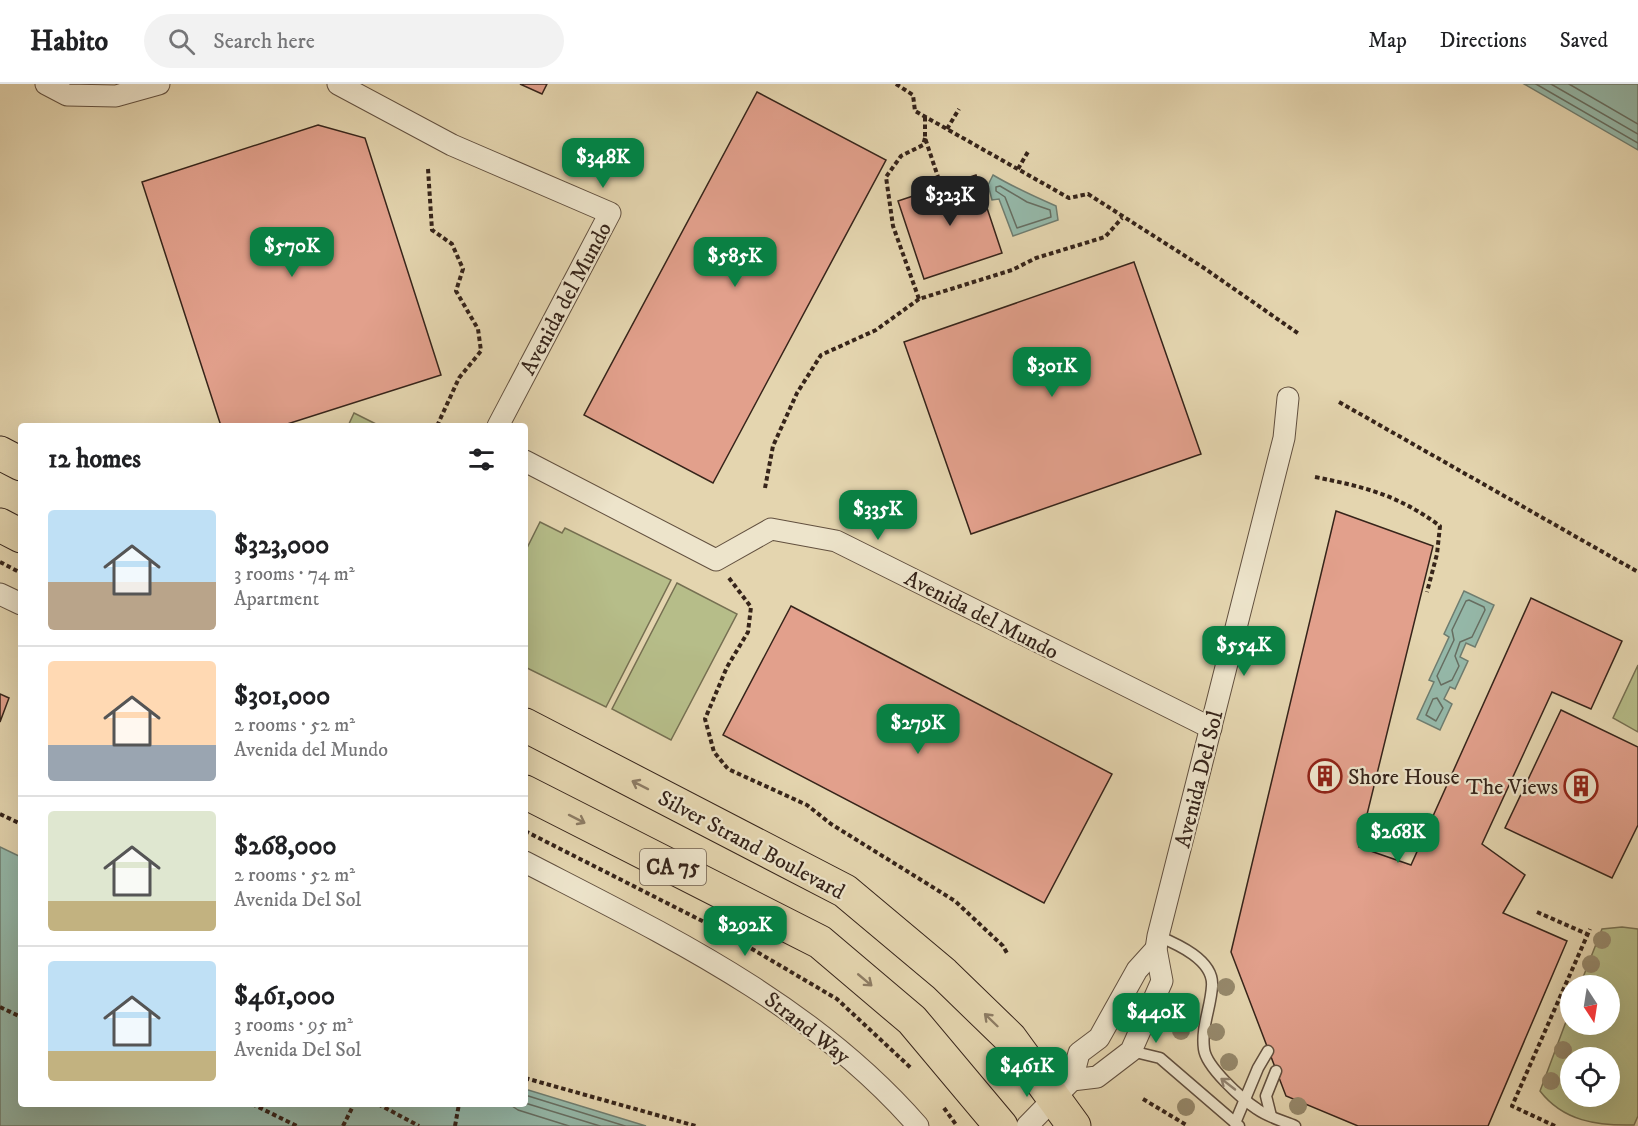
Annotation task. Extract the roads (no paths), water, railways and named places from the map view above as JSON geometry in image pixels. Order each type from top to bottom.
[{"type":"highway","points":[[0,453],[18,462]]},
{"type":"highway","points":[[0,525],[18,534]]},
{"type":"highway","name":"Silver Strand Boulevard","points":[[528,727],[845,891],[944,974],[1064,1089]]},
{"type":"highway","name":"CA 75","points":[[528,794],[820,942],[912,1020],[1001,1126]]},
{"type":"highway","name":"CA 75","points":[[1064,1089],[1074,1126]]},
{"type":"street","points":[[46,84],[67,95],[116,96],[159,84]]},
{"type":"street","name":"Avenida del Mundo","points":[[338,84],[452,146],[609,213],[500,423]]},
{"type":"street","name":"Avenida Del Sol","points":[[1064,1089],[1097,1077],[1131,1051],[1162,981],[1157,943],[1284,438],[1288,398]]},
{"type":"street","name":"Avenida del Mundo","points":[[528,463],[716,560],[771,529],[836,541],[1211,728]]},
{"type":"street","points":[[0,594],[18,603]]},
{"type":"street","name":"Strand Way","points":[[528,864],[702,954],[762,991],[820,1034],[877,1082],[918,1126]]},
{"type":"street","name":"Avenida Del Sol","points":[[1027,1126],[1064,1089],[1080,1053],[1099,1038],[1137,970],[1157,943]]},
{"type":"lane","points":[[1157,943],[1190,950],[1202,963],[1213,984],[1205,1016],[1204,1051],[1219,1077],[1258,1110],[1295,1126]]},
{"type":"lane","points":[[1131,1051],[1160,1058],[1237,1124],[1245,1098],[1268,1051]]},
{"type":"lane","points":[[1271,1116],[1266,1096],[1276,1071]]},
{"type":"water","points":[[1524,84],[1638,84],[1638,150]]},
{"type":"water","points":[[993,175],[1056,206],[1058,220],[1013,236],[999,199],[992,200],[988,185]]},
{"type":"water","points":[[1464,591],[1494,605],[1475,647],[1466,643],[1460,657],[1468,661],[1455,689],[1450,687],[1444,699],[1452,704],[1440,730],[1417,719],[1434,682],[1429,680],[1449,637],[1444,634]]},
{"type":"water","points":[[0,847],[18,856],[18,1107],[528,1107],[528,1090],[646,1126],[0,1126]]},
{"type":"place","name":"Shore House","points":[[1325,776]]},
{"type":"place","name":"The Views","points":[[1581,786]]}]
